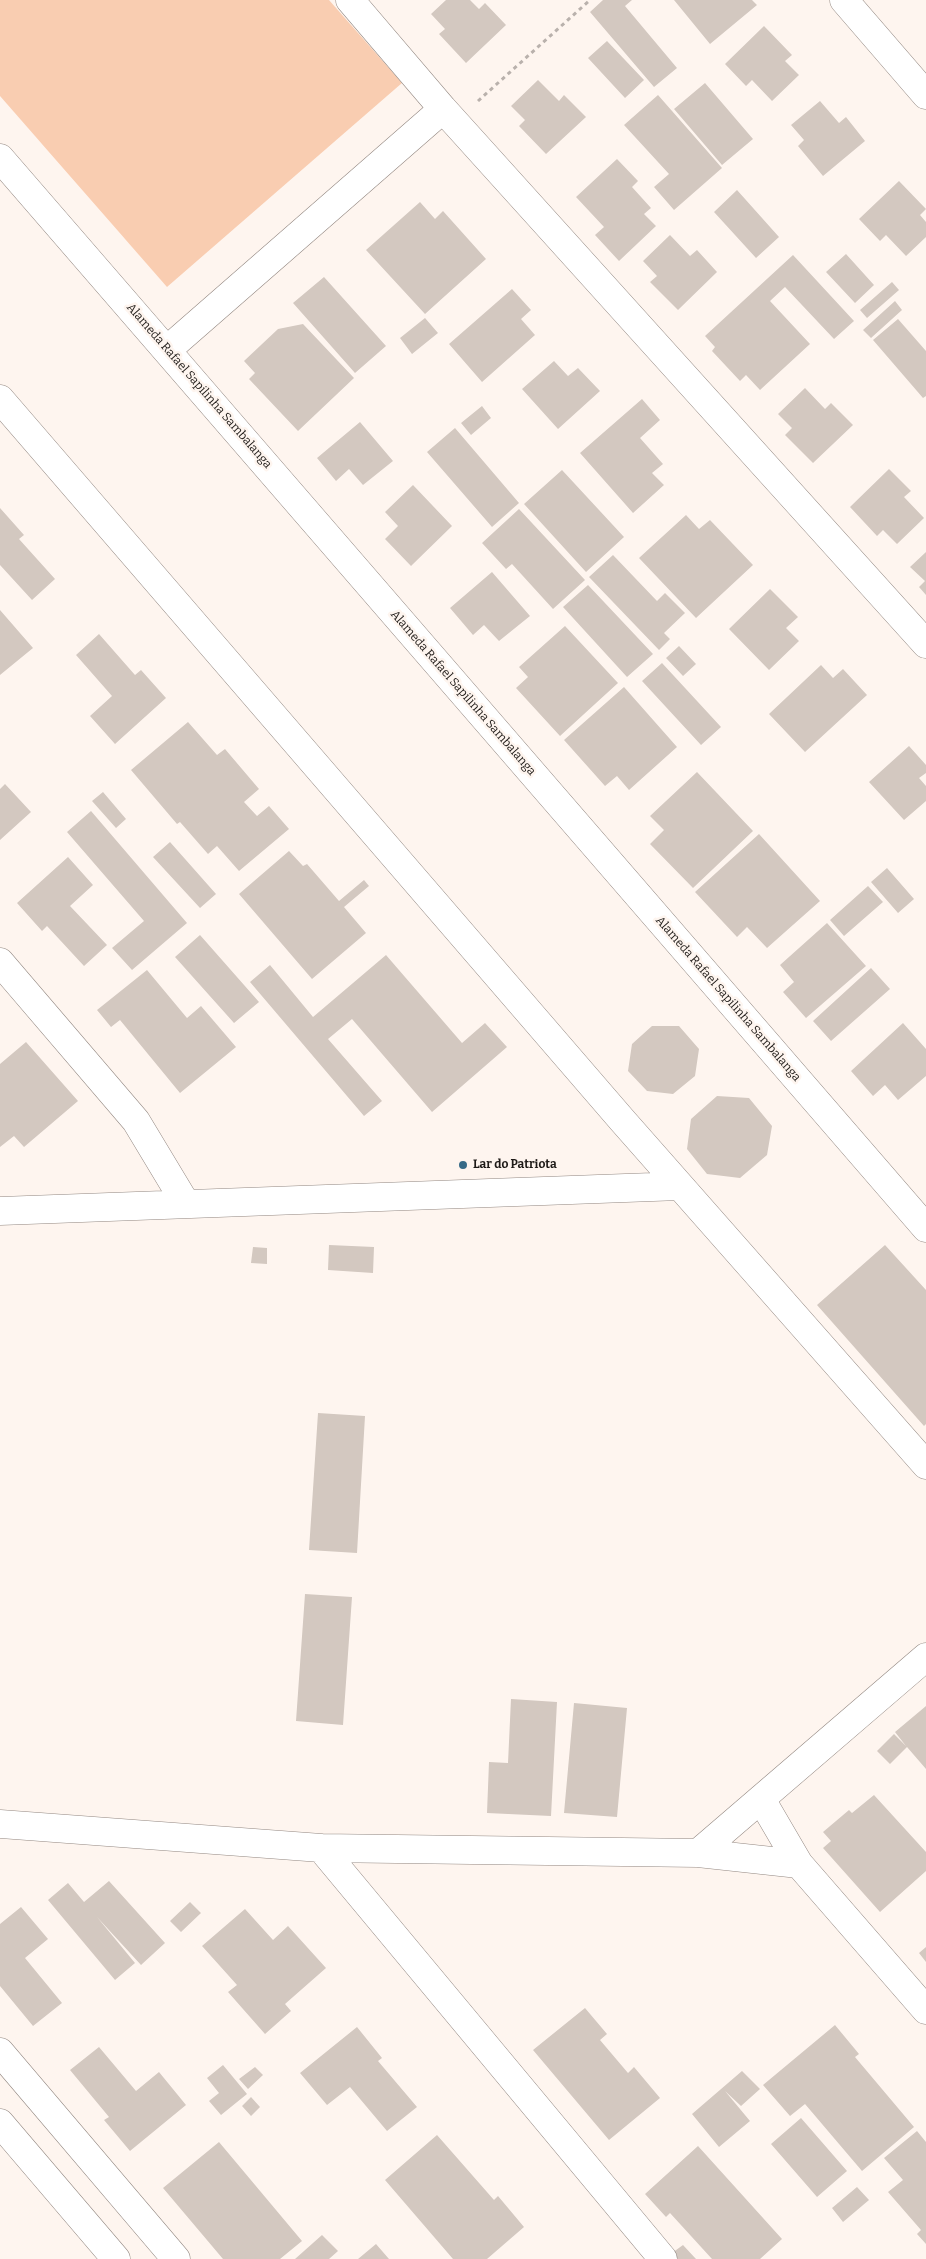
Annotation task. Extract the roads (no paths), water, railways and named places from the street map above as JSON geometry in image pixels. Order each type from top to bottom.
[{"type":"street","points":[[350,0],[449,115],[926,644]]},
{"type":"street","points":[[844,0],[926,95]]},
{"type":"street","points":[[167,350],[449,115]]},
{"type":"street","name":"Alameda Rafael Sapilinha Sambalanga","points":[[0,158],[926,1228]]},
{"type":"street","points":[[0,399],[680,1186],[926,1465]]},
{"type":"street","points":[[0,962],[136,1121],[186,1204]]},
{"type":"street","points":[[0,1211],[680,1186]]},
{"type":"street","points":[[698,1853],[926,1657]]},
{"type":"street","points":[[761,1799],[799,1864],[926,2010]]},
{"type":"street","points":[[0,1824],[320,1848],[698,1853],[799,1864]]},
{"type":"street","points":[[320,1848],[663,2259]]},
{"type":"street","points":[[0,2052],[176,2259]]},
{"type":"street","points":[[0,2123],[116,2259]]},
{"type":"place","name":"Lar do Patriota","points":[[463,1165]]}]
